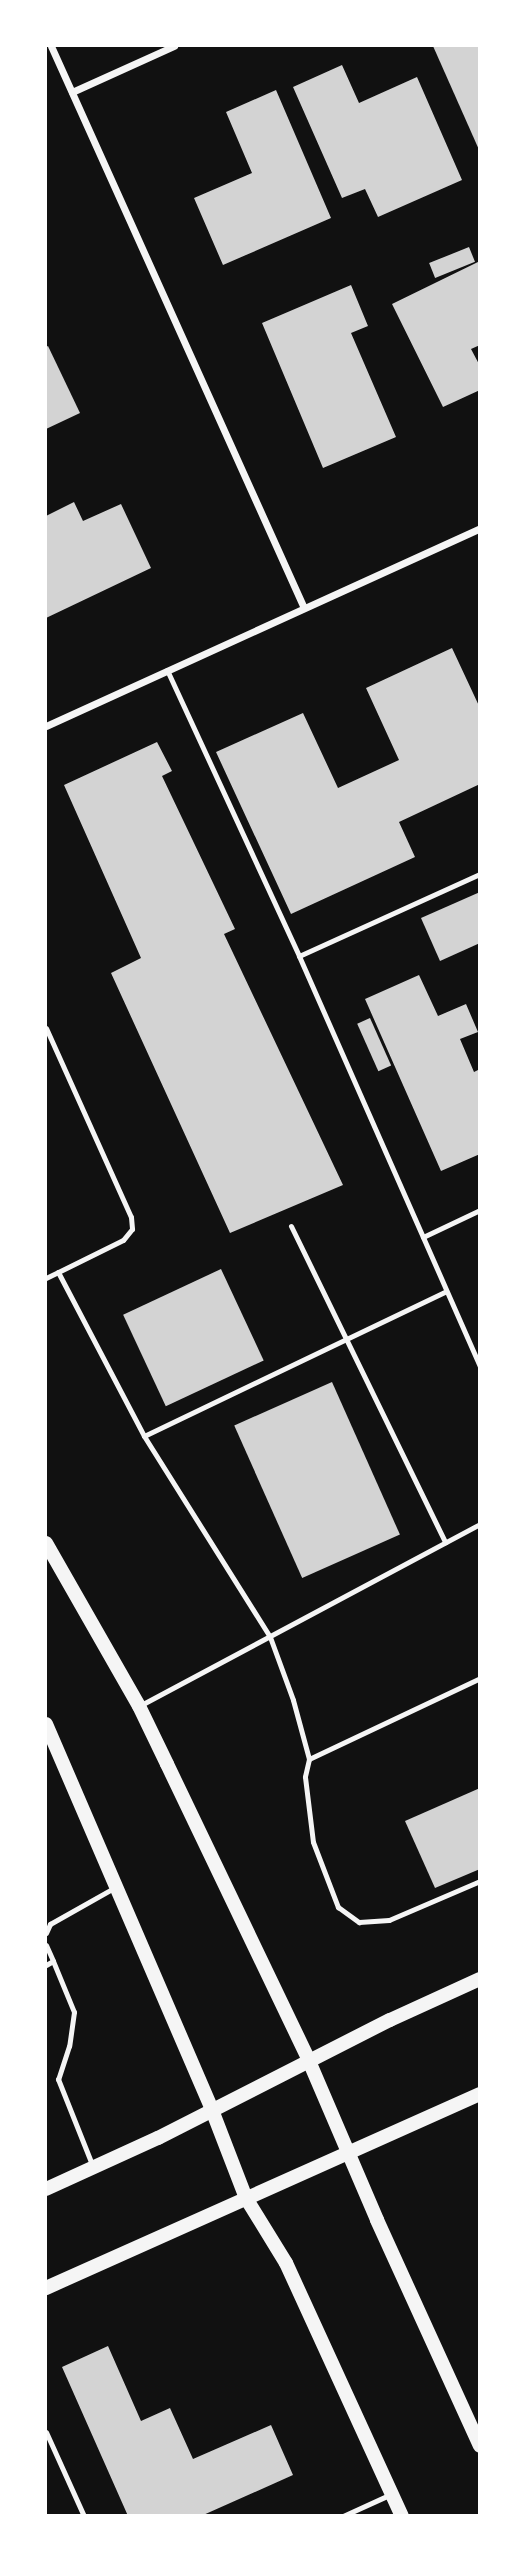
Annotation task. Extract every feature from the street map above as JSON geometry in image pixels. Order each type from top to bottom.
[{"type":"main road","points":[[46,1543],[139,1706],[309,2061],[480,2446]]},
{"type":"main road","points":[[46,1725],[212,2110],[246,2198],[286,2263],[402,2515]]},
{"type":"main road","points":[[46,2189],[480,1979]]},
{"type":"main road","points":[[46,2288],[480,2094]]},
{"type":"street","points":[[51,46],[304,608]]},
{"type":"street","points":[[72,92],[174,46]]},
{"type":"street","points":[[46,726],[480,528]]},
{"type":"lane","points":[[167,670],[299,956],[480,1366]]},
{"type":"lane","points":[[299,956],[480,874]]},
{"type":"lane","points":[[46,1028],[48,1042],[131,1217],[132,1229],[123,1240],[46,1278]]},
{"type":"lane","points":[[423,1237],[480,1210]]},
{"type":"lane","points":[[291,1226],[444,1542]]},
{"type":"lane","points":[[58,1272],[144,1436],[270,1637],[293,1700],[309,1759],[305,1777],[313,1842],[338,1907],[359,1922],[389,1920],[480,1881]]},
{"type":"lane","points":[[144,1436],[446,1291]]},
{"type":"lane","points":[[139,1706],[480,1524]]},
{"type":"lane","points":[[309,1759],[480,1678]]},
{"type":"lane","points":[[46,1933],[50,1924],[115,1887]]},
{"type":"lane","points":[[46,1945],[74,2012],[69,2046],[58,2078],[93,2167]]},
{"type":"lane","points":[[46,1965],[53,1961]]},
{"type":"lane","points":[[46,2432],[84,2515]]},
{"type":"lane","points":[[343,2515],[392,2494]]},
{"type":"building","points":[[433,46],[480,46],[480,152]]},
{"type":"building","points":[[342,65],[359,103],[417,77],[462,180],[378,217],[365,189],[342,198],[293,87]]},
{"type":"building","points":[[276,90],[331,218],[223,265],[194,198],[252,173],[226,112]]},
{"type":"building","points":[[469,247],[475,262],[435,278],[429,263]]},
{"type":"building","points":[[480,261],[480,345],[471,349],[480,366],[480,390],[443,407],[392,304]]},
{"type":"building","points":[[351,285],[368,326],[351,333],[396,437],[323,468],[262,323]]},
{"type":"building","points":[[48,346],[80,413],[46,429],[46,347]]},
{"type":"building","points":[[74,502],[83,521],[121,504],[151,568],[46,618],[46,516]]},
{"type":"building","points":[[452,648],[480,708],[480,784],[399,822],[415,857],[291,914],[216,752],[303,713],[338,788],[399,760],[366,688]]},
{"type":"building","points":[[157,742],[172,771],[162,776],[235,929],[224,934],[343,1185],[230,1233],[111,973],[141,958],[64,785]]},
{"type":"building","points":[[480,892],[480,943],[440,961],[421,918]]},
{"type":"building","points":[[419,975],[438,1016],[466,1004],[478,1032],[460,1039],[474,1072],[480,1069],[480,1154],[441,1171],[365,999]]},
{"type":"building","points":[[370,1018],[391,1066],[378,1071],[357,1024]]},
{"type":"building","points":[[221,1269],[264,1361],[166,1406],[123,1315]]},
{"type":"building","points":[[332,1382],[400,1535],[302,1578],[234,1426]]},
{"type":"building","points":[[480,1788],[480,1869],[435,1888],[405,1821]]},
{"type":"building","points":[[108,2346],[141,2421],[170,2408],[193,2459],[271,2425],[293,2475],[201,2516],[128,2516],[62,2367]]}]
